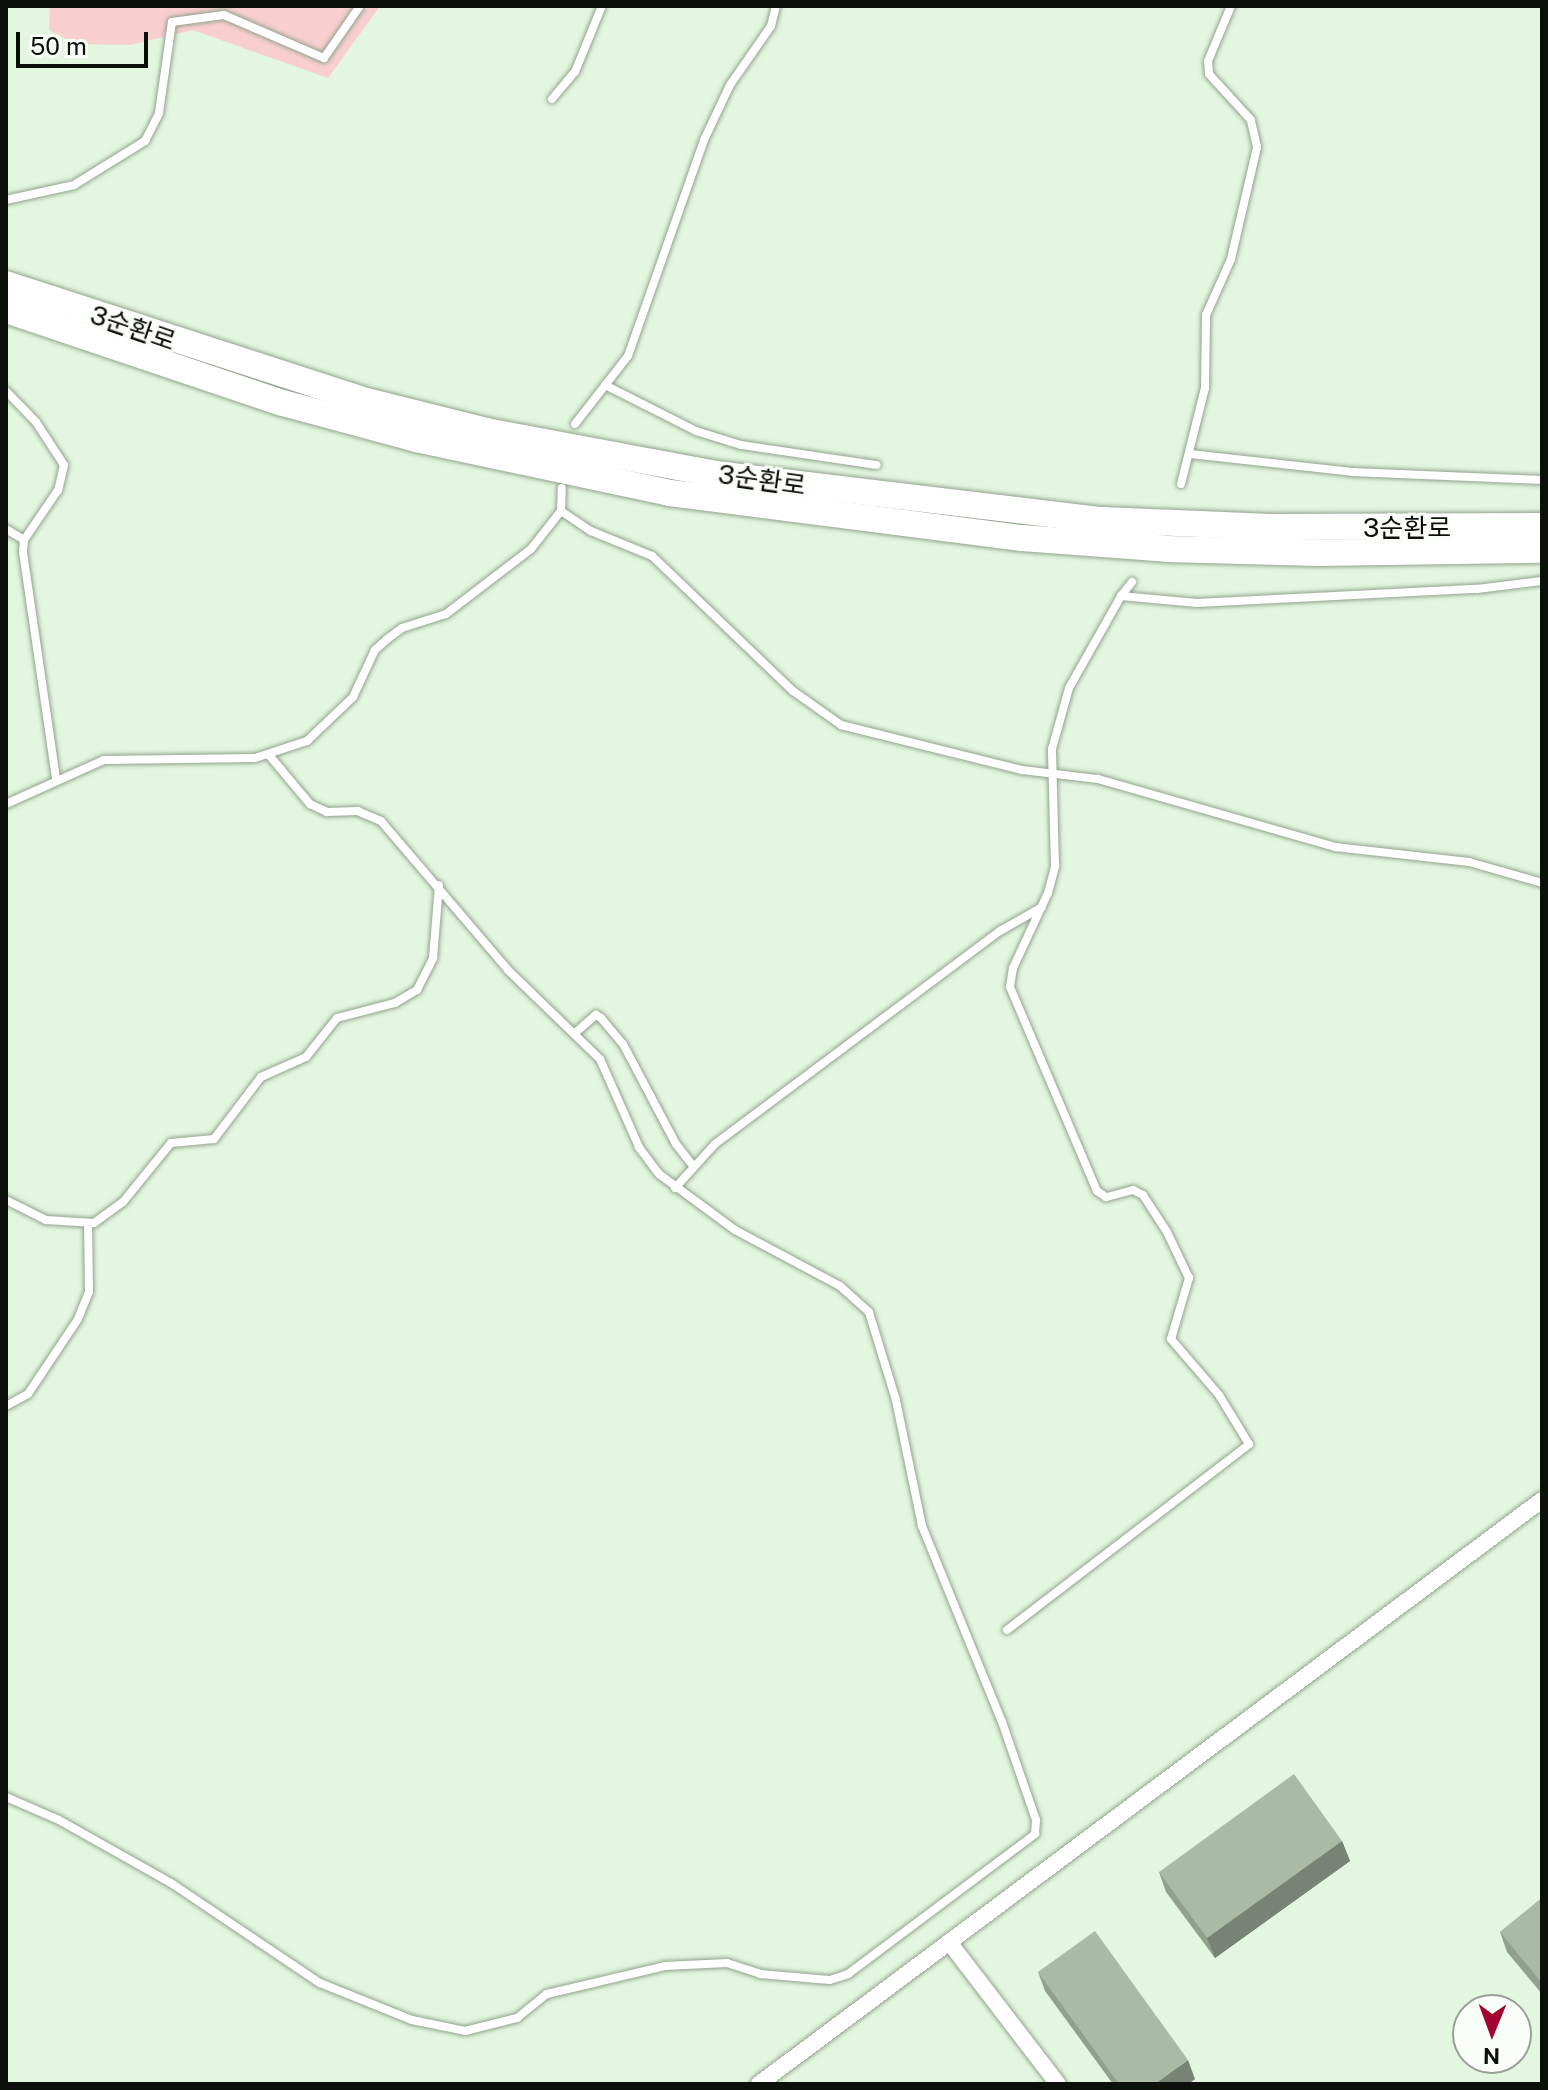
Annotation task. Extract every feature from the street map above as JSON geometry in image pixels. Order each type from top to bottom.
[{"type":"highway","name":"3순환로","points":[[6,284],[359,399],[486,431],[715,474],[1103,520],[1270,527],[1542,526]]},
{"type":"highway","name":"3순환로","points":[[6,310],[283,403],[416,439],[670,493],[1022,538],[1167,549],[1318,553],[1542,550]]},
{"type":"street","points":[[759,2084],[1542,1500]]},
{"type":"street","points":[[949,1942],[1058,2084]]},
{"type":"lane","points":[[6,200],[74,185],[145,141],[159,113],[172,22],[224,15],[324,58],[347,32],[360,6]]},
{"type":"lane","points":[[552,99],[575,72],[602,6]]},
{"type":"lane","points":[[575,424],[628,356],[704,140],[730,85],[771,26],[776,6]]},
{"type":"lane","points":[[1181,484],[1205,388],[1206,315],[1231,259],[1257,147],[1251,120],[1209,74],[1208,61],[1231,6]]},
{"type":"lane","points":[[605,385],[696,431],[741,445],[877,465]]},
{"type":"lane","points":[[6,391],[52,443],[64,465],[58,490],[24,540],[32,634],[56,779]]},
{"type":"lane","points":[[1190,454],[1352,472],[1542,480]]},
{"type":"lane","points":[[6,804],[56,779],[126,756],[269,755],[307,741],[331,722],[353,697],[375,650],[386,640],[402,628],[446,614],[531,549],[561,511],[562,488]]},
{"type":"lane","points":[[561,511],[591,531],[652,556],[793,691],[841,725],[1022,770],[1054,770],[1335,847],[1469,862],[1542,883]]},
{"type":"lane","points":[[6,529],[24,540]]},
{"type":"lane","points":[[1121,596],[1197,603],[1477,589],[1542,581]]},
{"type":"lane","points":[[1007,1630],[1249,1444],[1219,1395],[1171,1339],[1189,1278],[1167,1232],[1143,1195],[1133,1190],[1106,1197],[1097,1191],[1010,987],[1013,968],[1042,907],[1058,847],[1052,749],[1062,700],[1132,582]]},
{"type":"lane","points":[[6,1797],[59,1820],[171,1883],[320,1983],[412,2020],[465,2031],[509,2022],[547,1994],[665,1966],[727,1963],[760,1974],[830,1980],[848,1974],[1029,1843],[1036,1820],[925,1536],[896,1400],[869,1312],[840,1286],[735,1230],[675,1188],[639,1147],[600,1059],[509,971],[439,885],[373,815],[327,812],[310,804],[269,755]]},
{"type":"lane","points":[[6,1200],[46,1220],[88,1224],[123,1202],[171,1143],[214,1139],[261,1077],[306,1057],[337,1018],[395,1003],[417,990],[433,958],[439,885]]},
{"type":"lane","points":[[675,1188],[715,1144],[1000,931],[1042,907]]},
{"type":"lane","points":[[575,1033],[596,1015],[601,1018],[623,1044],[676,1144],[694,1167]]},
{"type":"lane","points":[[6,1406],[28,1394],[78,1319],[89,1292],[88,1224]]},
{"type":"shaded area","points":[[50,6],[380,6],[328,78],[193,30],[130,45],[76,44],[49,30]]},
{"type":"building","points":[[1294,1774],[1342,1841],[1207,1938],[1159,1872]]},
{"type":"building","points":[[1542,1898],[1542,1983],[1500,1932]]},
{"type":"building","points":[[1095,1931],[1188,2060],[1155,2084],[1119,2084],[1038,1972]]}]
